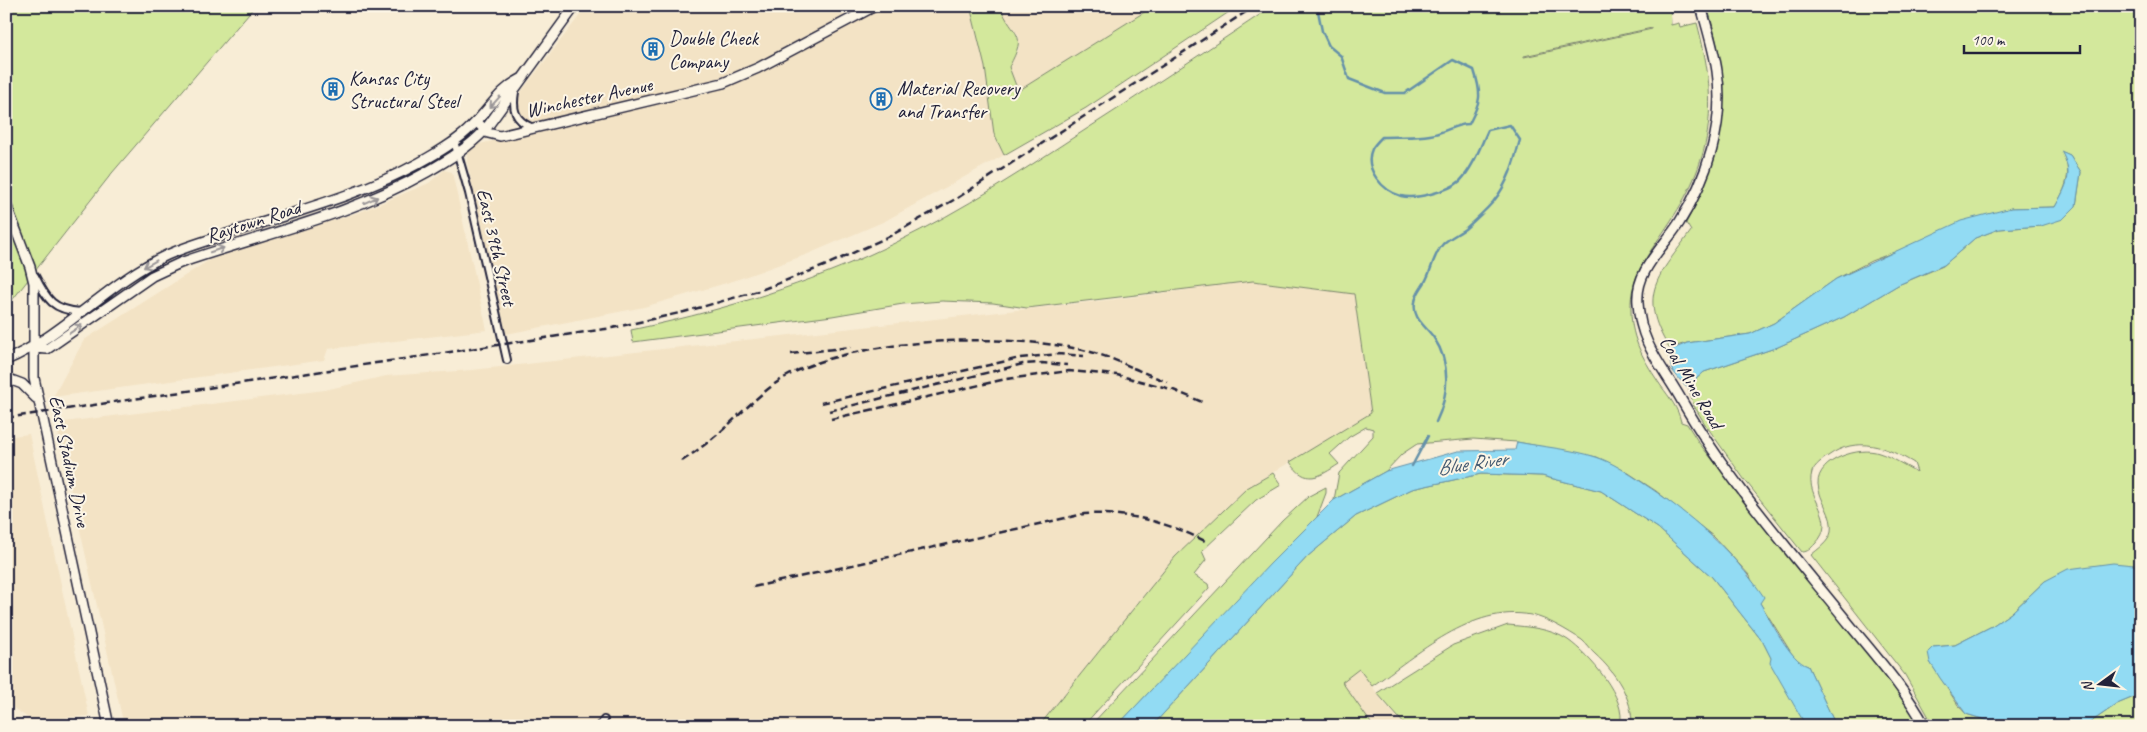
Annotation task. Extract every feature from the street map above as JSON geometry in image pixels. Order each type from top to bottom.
[{"type":"main road","name":"Raytown Road","points":[[33,348],[47,349],[152,276],[180,263],[362,204],[392,191],[457,154],[485,130],[514,92],[520,79],[575,6]]},
{"type":"main road","name":"Winchester Avenue","points":[[485,130],[500,136],[723,84],[758,68],[875,6]]},
{"type":"main road","name":"Coal Mine Road","points":[[1701,6],[1717,72],[1719,93],[1715,136],[1705,170],[1692,200],[1678,224],[1647,267],[1640,281],[1638,304],[1646,340],[1655,360],[1682,400],[1694,424],[1778,536],[1891,675],[1926,726]]},
{"type":"main road","name":"Raytown Road","points":[[33,348],[42,339],[140,270],[176,252],[381,182],[420,162],[454,141],[476,122],[510,85],[520,79]]},
{"type":"main road","points":[[476,122],[485,130]]},
{"type":"main road","name":"East Stadium Drive","points":[[6,204],[30,266],[36,298],[33,348],[34,378],[109,726]]},
{"type":"main road","points":[[308,208],[311,220]]},
{"type":"main road","points":[[176,252],[180,263]]},
{"type":"main road","points":[[6,360],[33,348]]},
{"type":"main road","points":[[6,378],[22,384],[38,400]]},
{"type":"street","points":[[514,92],[513,106],[516,115],[521,122],[532,127]]},
{"type":"street","name":"East 39th Street","points":[[454,141],[469,193],[508,360]]},
{"type":"street","points":[[30,266],[50,302],[64,310],[81,312]]},
{"type":"shaded area","points":[[587,6],[863,6],[741,70],[704,83],[533,122],[525,119],[519,112],[518,102],[521,92]]},
{"type":"shaded area","points":[[882,6],[970,6],[985,67],[994,134],[1004,155],[885,221],[808,254],[733,281],[644,307],[506,334],[467,162],[467,153],[475,145],[704,94],[756,75]]},
{"type":"shaded area","points":[[1000,6],[1154,6],[1018,92],[1009,67],[1019,49],[1019,36],[1006,19]]},
{"type":"shaded area","points":[[444,170],[452,172],[487,330],[328,349],[324,360],[53,397],[84,340],[211,259],[360,212],[429,183]]},
{"type":"shaded area","points":[[1253,281],[1354,294],[1371,413],[1247,488],[1175,557],[1039,726],[738,726],[576,723],[481,726],[124,726],[56,423],[325,390],[386,376],[472,370],[1117,299]]},
{"type":"shaded area","points":[[29,434],[89,716],[31,720],[6,703],[6,437]]},
{"type":"shaded area","points":[[1359,668],[1385,704],[1406,726],[1373,726],[1341,682]]},
{"type":"green space","points":[[6,6],[255,6],[112,173],[6,308]]},
{"type":"green space","points":[[970,6],[1000,6],[1017,35],[1018,46],[1009,67],[1018,91],[1154,6],[1238,6],[1086,108],[1004,155],[994,134],[985,67]]},
{"type":"green space","points":[[1273,6],[1670,6],[1671,25],[1679,23],[1680,27],[1697,23],[1704,51],[1710,102],[1704,150],[1685,197],[1643,263],[1634,285],[1631,297],[1631,310],[1636,341],[1650,368],[1676,408],[1681,422],[1687,424],[1699,443],[1890,682],[1920,726],[1836,726],[1808,666],[1802,664],[1792,654],[1760,603],[1750,576],[1714,537],[1656,491],[1627,472],[1597,457],[1517,442],[1473,439],[1417,444],[1402,454],[1386,471],[1334,500],[1339,473],[1373,436],[1373,429],[1366,427],[1349,437],[1330,454],[1339,464],[1325,473],[1307,477],[1296,470],[1290,462],[1371,413],[1354,294],[1253,281],[1027,308],[993,303],[942,301],[903,304],[832,316],[633,342],[631,330],[722,308],[811,279],[869,255],[921,230],[1020,172]],"holes":[[[1652,28],[1652,29],[1524,57]]]},
{"type":"green space","points":[[1707,6],[2141,6],[2141,570],[2134,565],[2045,581],[2011,613],[1992,626],[1955,645],[1933,647],[1930,662],[1966,714],[2006,726],[1934,726],[1905,675],[1811,555],[1826,542],[1831,532],[1830,520],[1818,484],[1824,468],[1841,456],[1861,451],[1879,453],[1917,472],[1914,463],[1883,448],[1861,445],[1839,450],[1821,461],[1812,472],[1811,482],[1823,517],[1824,526],[1822,535],[1815,544],[1808,551],[1802,552],[1744,479],[1705,424],[1694,406],[1688,386],[1704,372],[1778,347],[1844,317],[1898,285],[1943,266],[1975,238],[1999,229],[2041,226],[2076,206],[2081,172],[2070,155],[2062,152],[2068,173],[2065,186],[2055,207],[2011,208],[1871,261],[1836,279],[1774,323],[1750,334],[1687,343],[1669,348],[1659,329],[1654,313],[1653,299],[1661,273],[1691,231],[1686,223],[1700,196],[1710,169],[1721,117],[1720,64]]},
{"type":"green space","points":[[1273,473],[1281,485],[1256,500],[1202,551],[1206,560],[1194,575],[1208,584],[1209,588],[1083,726],[1039,726],[1175,557],[1247,488]]},
{"type":"green space","points":[[1481,474],[1542,476],[1601,491],[1658,528],[1712,577],[1763,642],[1806,726],[1632,726],[1629,705],[1616,677],[1582,640],[1544,619],[1531,615],[1509,614],[1488,617],[1467,624],[1446,635],[1372,686],[1359,669],[1342,682],[1373,726],[1152,726],[1308,556],[1356,516],[1412,489]]},
{"type":"green space","points":[[1326,487],[1326,493],[1317,517],[1117,726],[1090,726],[1282,521],[1309,496]]},
{"type":"green space","points":[[1508,625],[1554,633],[1577,647],[1596,666],[1613,690],[1621,715],[1620,726],[1406,726],[1377,693],[1453,645]]},
{"type":"green space","points":[[2141,694],[2139,726],[2085,726],[2117,704]]},
{"type":"water","points":[[2061,151],[2070,155],[2081,172],[2076,206],[2063,219],[2041,226],[1999,229],[1975,238],[1944,265],[1898,285],[1844,317],[1778,347],[1704,372],[1688,386],[1685,386],[1672,370],[1668,353],[1671,350],[1687,343],[1750,334],[1774,323],[1836,279],[1961,221],[2011,208],[2055,207],[2066,186],[2068,173]]},
{"type":"water","name":"Blue River","points":[[1517,442],[1577,452],[1608,462],[1626,472],[1694,520],[1724,548],[1764,597],[1760,603],[1794,656],[1801,663],[1808,666],[1836,726],[1806,726],[1770,663],[1771,658],[1763,642],[1712,577],[1658,528],[1601,491],[1542,476],[1481,474],[1412,489],[1356,516],[1308,556],[1152,726],[1117,726],[1270,564],[1334,500],[1386,471],[1458,451],[1515,450]]},
{"type":"water","points":[[2113,563],[2134,565],[2141,570],[2141,694],[2117,704],[2085,726],[2006,726],[1966,714],[1930,662],[1928,652],[1933,647],[1955,645],[1992,626],[2011,613],[2045,581],[2068,569]]},
{"type":"waterway","points":[[1317,6],[1322,31],[1329,46],[1341,56],[1349,79],[1385,93],[1405,93],[1453,60],[1474,70],[1479,98],[1469,124],[1459,125],[1424,136],[1382,137],[1372,149],[1370,157],[1372,171],[1376,178],[1394,193],[1407,197],[1423,196],[1455,185],[1469,170],[1488,130],[1510,125],[1520,140],[1503,188],[1487,209],[1465,229],[1443,244],[1416,299],[1415,308],[1418,318],[1440,348],[1446,368],[1444,401],[1436,422]]},
{"type":"waterway","points":[[1412,466],[1428,436]]},
{"type":"railway","points":[[6,418],[612,328],[684,312],[758,291],[824,266],[890,236],[959,197],[1255,6]]},
{"type":"railway","points":[[682,461],[711,440],[759,396],[785,377],[824,361],[858,352],[934,342],[1012,341],[1047,344],[1086,351],[1138,370]]},
{"type":"railway","points":[[791,354],[851,347]]},
{"type":"railway","points":[[821,403],[1020,358],[1058,354],[1084,356]]},
{"type":"railway","points":[[829,411],[1023,364],[1067,365]]},
{"type":"railway","points":[[1133,368],[1167,382]]},
{"type":"railway","points":[[831,419],[1006,379],[1069,371],[1117,375],[1171,389],[1202,402]]},
{"type":"railway","points":[[753,587],[1084,514],[1116,515],[1147,520],[1176,528],[1205,541]]},
{"type":"place","name":"Double Check Company","points":[[653,49]]},
{"type":"place","name":"Kansas City Structural Steel","points":[[333,89]]},
{"type":"place","name":"Material Recovery and Transfer","points":[[881,99]]}]
